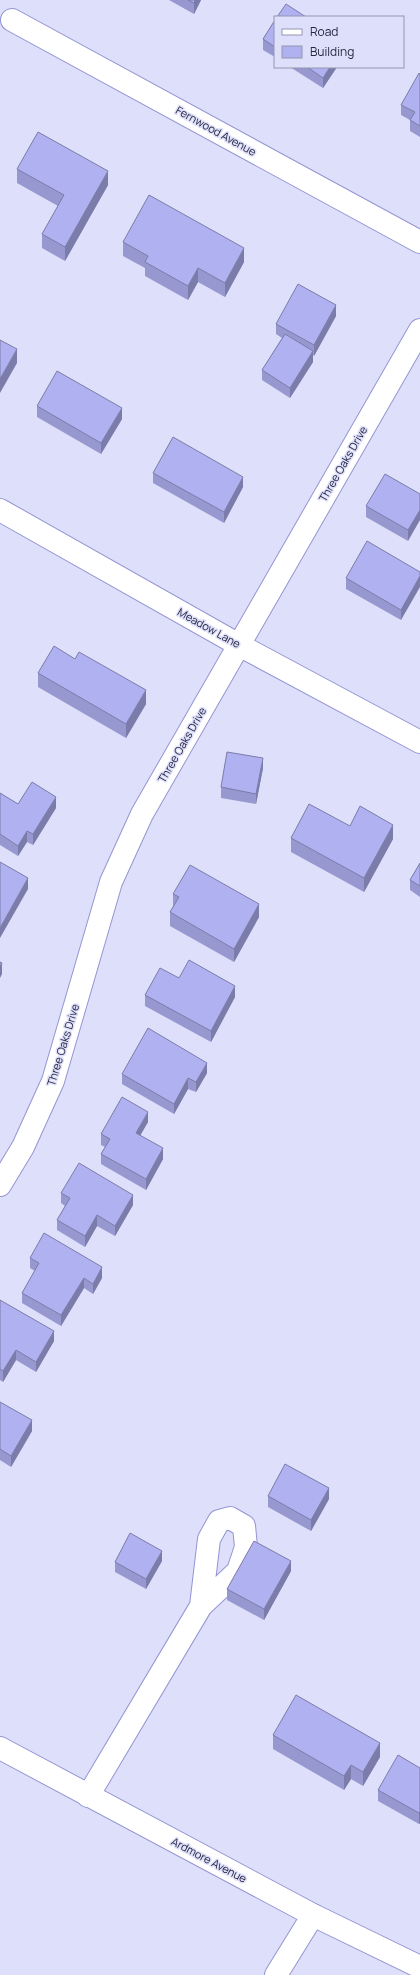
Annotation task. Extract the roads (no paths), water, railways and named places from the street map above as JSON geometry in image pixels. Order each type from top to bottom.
[{"type":"street","name":"Fernwood Avenue","points":[[12,20],[420,242]]},
{"type":"street","name":"Three Oaks Drive","points":[[0,1185],[23,1147],[53,1081],[111,882],[142,814],[420,330]]},
{"type":"street","name":"Meadow Lane","points":[[0,510],[239,645],[420,742]]},
{"type":"street","points":[[88,1796],[201,1606]]},
{"type":"street","name":"Ardmore Avenue","points":[[0,1748],[313,1915],[420,1967]]},
{"type":"street","points":[[276,1975],[313,1915]]}]
